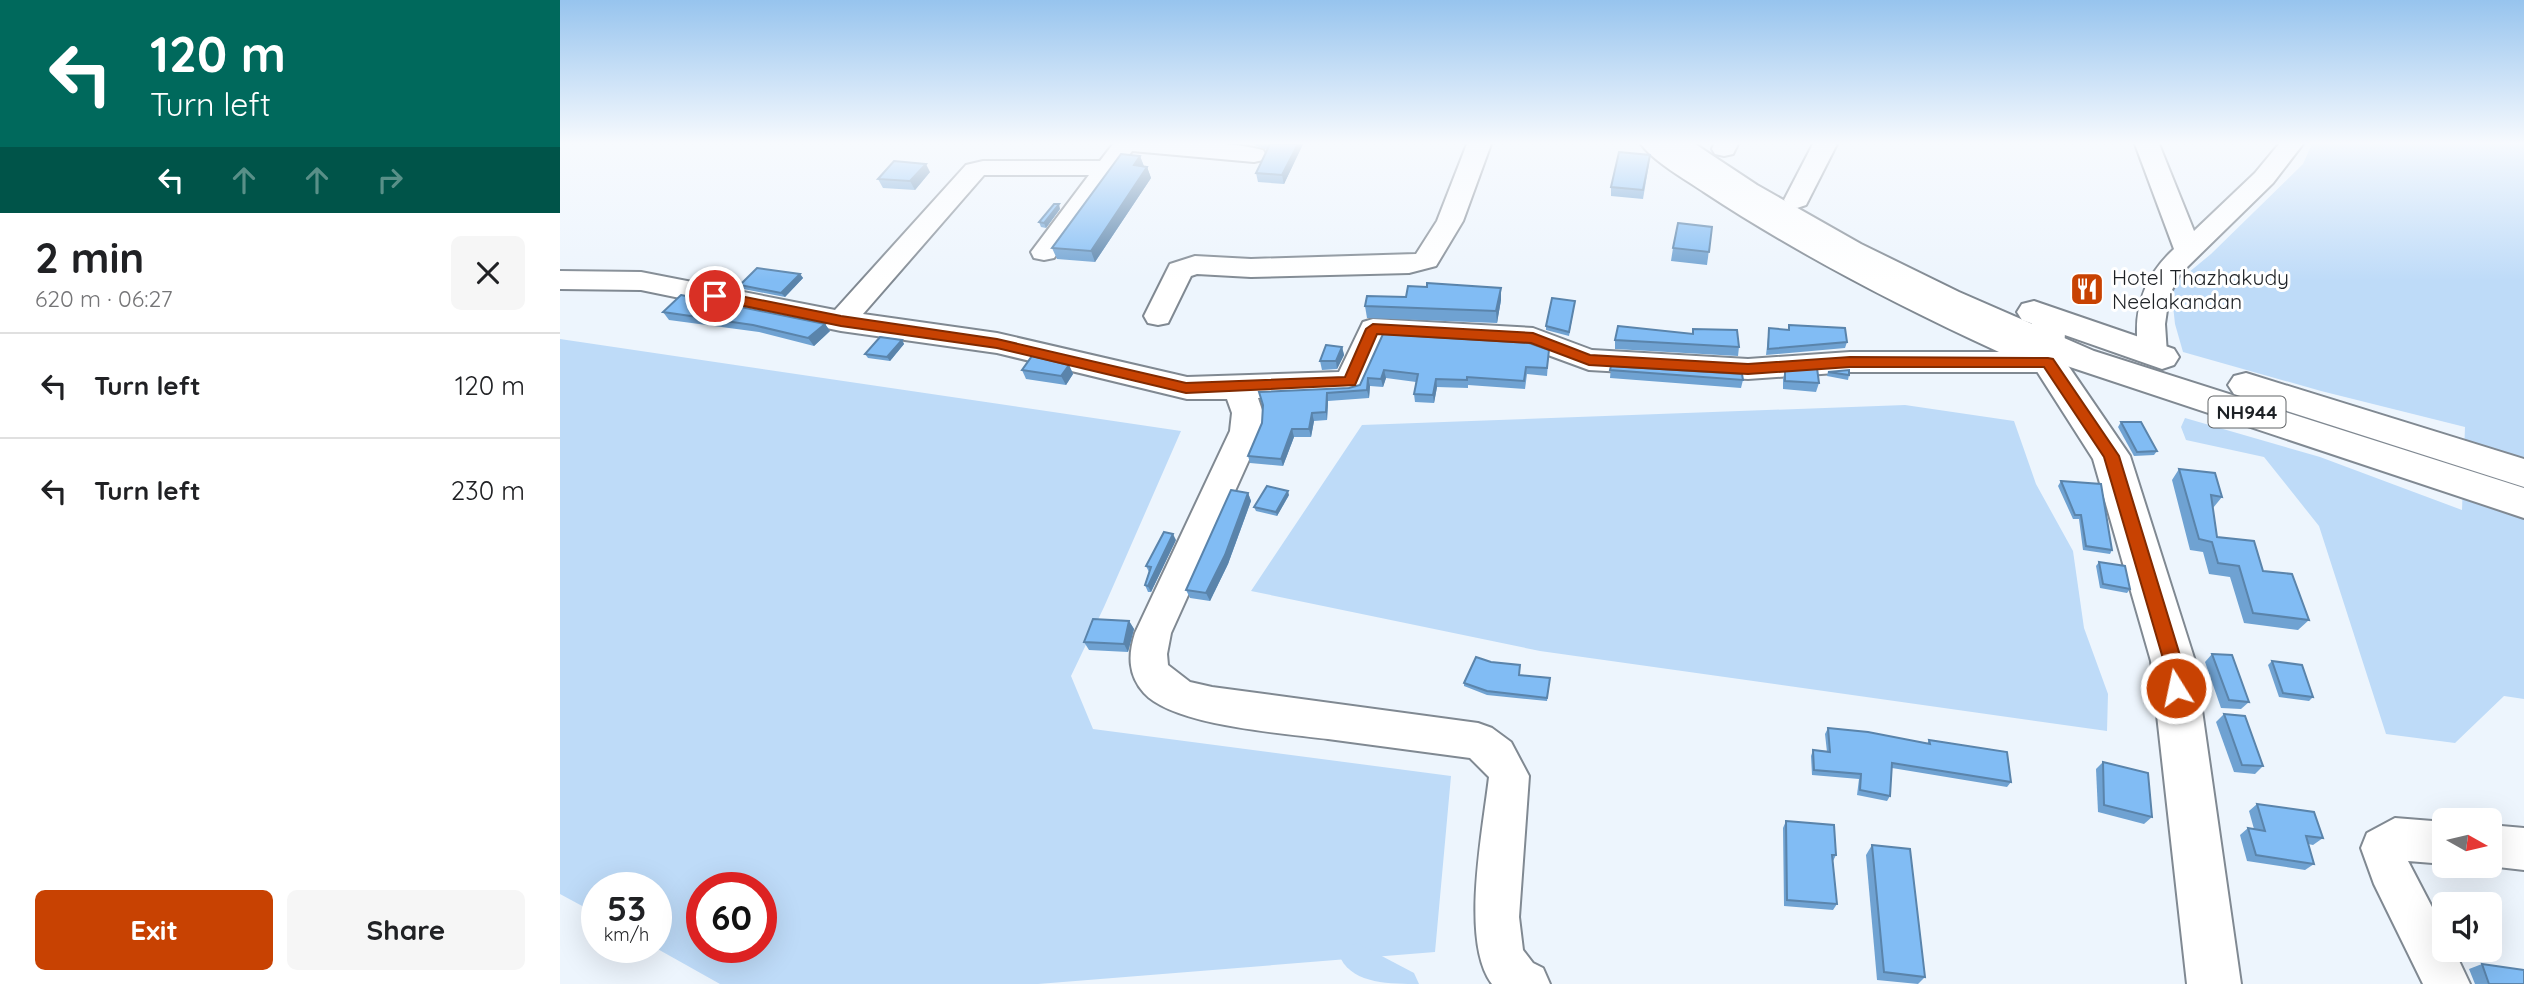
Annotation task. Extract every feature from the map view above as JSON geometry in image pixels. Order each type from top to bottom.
[{"type":"main road","name":"NH944","points":[[1746,190],[1901,279],[2048,342],[2152,354],[2449,464],[2524,503]]},
{"type":"main road","name":"NH944","points":[[1783,190],[1871,242],[2082,359],[2449,464],[2524,473]]},
{"type":"main road","points":[[2048,342],[2111,456],[2173,662],[2214,984]]},
{"type":"street","points":[[841,321],[957,190]]},
{"type":"street","points":[[1044,252],[1092,190]]},
{"type":"street","points":[[1158,316],[1180,270],[1195,265],[1290,267],[1409,264],[1426,260],[1450,220],[1461,190]]},
{"type":"street","points":[[1717,190],[1758,216],[1949,318],[2048,342]]},
{"type":"street","points":[[1797,200],[1802,190]]},
{"type":"street","points":[[2165,190],[2188,250]]},
{"type":"street","points":[[2152,354],[2151,324],[2155,296],[2168,270],[2251,190]]},
{"type":"street","points":[[560,280],[641,281],[841,321],[997,343],[1186,388],[1350,382],[1373,329],[1533,338],[1589,360],[1748,369],[1850,362],[2048,342]]},
{"type":"street","points":[[1235,388],[1247,404],[1246,431],[1153,633],[1148,660],[1159,683],[1183,697],[1223,707],[1478,741],[1493,750],[1504,763],[1509,776],[1497,917],[1501,959],[1517,980],[1527,984]]},
{"type":"street","points":[[2432,841],[2395,839],[2382,848],[2389,869],[2447,984]]},
{"type":"street","points":[[2502,847],[2524,849]]},
{"type":"water","points":[[2277,190],[2524,190],[2524,699],[2504,696],[2455,743],[2386,734],[2319,526],[2264,457],[2186,440],[2181,427],[2185,418],[2320,457],[2462,510],[2465,427],[2321,391],[2183,352],[2175,324],[2171,287],[2211,254]]},
{"type":"water","points":[[560,339],[1181,431],[1071,676],[1093,729],[1451,776],[1435,952],[1038,984],[720,984],[672,957],[672,872],[581,872],[581,905],[560,894]]},
{"type":"water","points":[[1905,405],[2014,421],[2036,484],[2073,551],[2084,628],[2108,694],[2107,731],[1540,651],[1251,591],[1362,425]]},
{"type":"building","points":[[1095,190],[1132,190],[1091,251],[1052,248]]},
{"type":"building","points":[[1054,204],[1059,204],[1044,223],[1039,222]]},
{"type":"building","points":[[1678,223],[1712,227],[1709,252],[1673,248]]},
{"type":"building","points":[[757,268],[800,274],[781,293],[740,285]]},
{"type":"building","points":[[1427,283],[1501,288],[1496,311],[1365,306],[1367,296],[1406,297],[1408,286],[1427,287]]},
{"type":"building","points":[[681,295],[825,324],[808,338],[753,325],[663,312]]},
{"type":"building","points":[[1552,298],[1575,301],[1569,332],[1546,326]]},
{"type":"building","points":[[1789,325],[1845,328],[1847,342],[1768,349],[1769,328],[1789,330]]},
{"type":"building","points":[[1618,326],[1693,334],[1693,329],[1737,330],[1739,347],[1615,340]]},
{"type":"building","points":[[1383,334],[1529,343],[1549,350],[1547,368],[1526,367],[1524,381],[1467,377],[1467,380],[1436,379],[1433,395],[1414,394],[1418,374],[1384,370],[1381,379],[1368,378],[1367,390],[1327,393],[1326,412],[1312,413],[1309,429],[1292,429],[1281,459],[1248,456],[1262,423],[1263,405],[1259,392],[1349,388],[1360,385]]},
{"type":"building","points":[[880,337],[902,340],[887,357],[865,354]]},
{"type":"building","points":[[1326,345],[1342,347],[1336,361],[1320,361]]},
{"type":"building","points":[[1032,356],[1069,365],[1061,376],[1022,370]]},
{"type":"building","points":[[1611,366],[1742,374],[1743,380],[1610,370]]},
{"type":"building","points":[[1817,368],[1819,383],[1785,381],[1785,370]]},
{"type":"building","points":[[1849,370],[1849,375],[1828,372]]},
{"type":"building","points":[[2121,422],[2141,422],[2157,451],[2137,452]]},
{"type":"building","points":[[2179,469],[2215,473],[2222,497],[2211,495],[2217,537],[2254,541],[2263,571],[2292,574],[2309,620],[2253,613],[2239,566],[2218,563],[2212,542],[2199,539]]},
{"type":"building","points":[[2061,481],[2101,484],[2112,550],[2086,546],[2081,515],[2075,515]]},
{"type":"building","points":[[1267,486],[1288,491],[1276,512],[1254,507]]},
{"type":"building","points":[[1231,490],[1248,493],[1225,555],[1206,593],[1186,590]]},
{"type":"building","points":[[1164,532],[1173,534],[1148,586],[1145,585],[1151,567],[1146,566]]},
{"type":"building","points":[[2099,562],[2125,566],[2130,589],[2103,584]]},
{"type":"building","points":[[1093,619],[1129,621],[1124,644],[1084,642]]},
{"type":"building","points":[[2212,654],[2232,655],[2249,702],[2229,700]]},
{"type":"building","points":[[1476,657],[1491,662],[1520,665],[1519,675],[1550,678],[1547,698],[1487,691],[1464,683]]},
{"type":"building","points":[[2272,661],[2302,665],[2313,697],[2283,693]]},
{"type":"building","points":[[2224,714],[2245,716],[2263,766],[2242,765]]},
{"type":"building","points":[[1828,728],[1868,732],[1930,744],[1929,740],[2007,752],[2011,782],[1892,763],[1890,796],[1860,790],[1861,774],[1814,770],[1813,750],[1830,752]]},
{"type":"building","points":[[2103,762],[2148,773],[2152,817],[2104,805]]},
{"type":"building","points":[[2257,804],[2314,812],[2323,838],[2306,836],[2314,864],[2256,855],[2248,828],[2265,831]]},
{"type":"building","points":[[1786,821],[1834,825],[1836,855],[1832,855],[1837,904],[1787,900]]},
{"type":"building","points":[[1872,845],[1910,849],[1925,977],[1884,972]]},
{"type":"building","points":[[2482,964],[2524,970],[2524,984],[2489,984]]},
{"type":"waterway","points":[[1357,959],[1403,984]]},
{"type":"place","name":"Hotel Thazhakudy Neelakandan","points":[[2087,289]]},
{"type":"route","points":[[715,296],[841,321],[997,343],[1186,388],[1350,382],[1373,329],[1533,338],[1589,360],[1748,369],[1850,362],[2048,362],[2111,456],[2173,662],[2176,688]]}]
